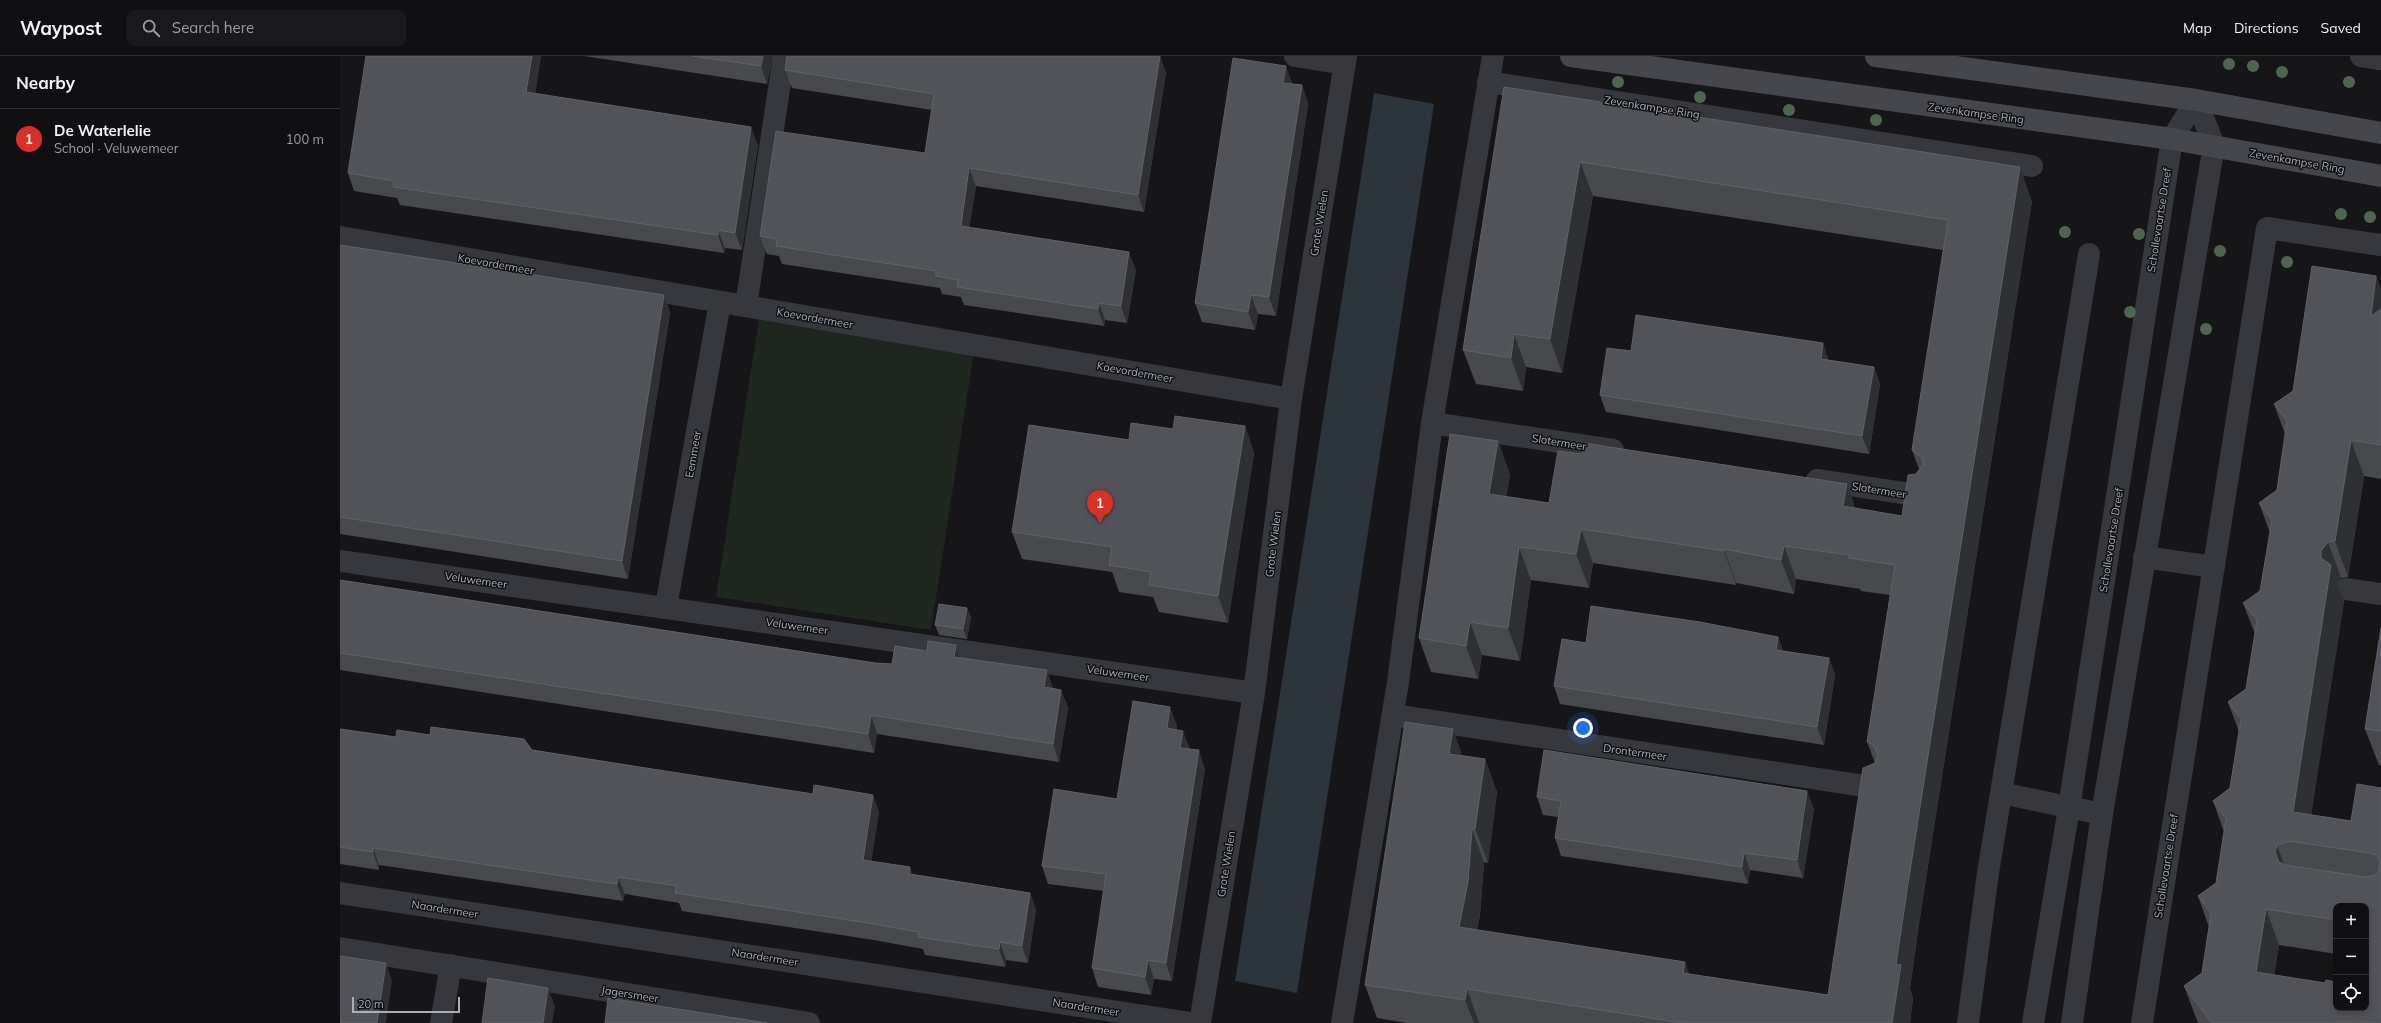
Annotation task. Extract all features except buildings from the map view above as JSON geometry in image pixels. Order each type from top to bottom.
[{"type":"main road","name":"Zevenkampse Ring","points":[[1570,56],[2214,145],[2381,176]]},
{"type":"main road","points":[[1876,56],[2196,100],[2381,133]]},
{"type":"street","points":[[746,306],[784,56]]},
{"type":"street","points":[[1295,56],[1346,60]]},
{"type":"street","points":[[1342,1023],[1393,716],[1432,423],[1492,56]]},
{"type":"street","points":[[2361,56],[2381,59]]},
{"type":"street","name":"Grote Wielen","points":[[1200,1023],[1254,693],[1291,399],[1346,60]]},
{"type":"street","name":"Zevenkampse Ring","points":[[1488,82],[2032,166]]},
{"type":"street","points":[[2072,1023],[2102,814],[2214,145],[2196,100]]},
{"type":"street","name":"Schollevaartse Dreef","points":[[2033,1023],[2069,808],[2172,139],[2196,100]]},
{"type":"street","name":"Schollevaartse Dreef","points":[[2142,1023],[2267,228],[2381,245]]},
{"type":"street","name":"Koevordermeer","points":[[340,237],[1291,399]]},
{"type":"street","points":[[1968,1023],[2001,793],[2089,254]]},
{"type":"street","name":"Eemmeer","points":[[666,607],[720,302]]},
{"type":"street","name":"Slotermeer","points":[[1432,423],[1634,453]]},
{"type":"street","name":"Slotermeer","points":[[1797,477],[1922,496]]},
{"type":"street","points":[[2144,557],[2214,567]]},
{"type":"street","name":"Veluwemeer","points":[[340,561],[1254,693]]},
{"type":"street","points":[[2346,589],[2381,594]]},
{"type":"street","name":"Drontermeer","points":[[1393,716],[1878,788]]},
{"type":"street","points":[[2001,793],[2102,814]]},
{"type":"street","name":"Naardermeer","points":[[340,893],[1191,1023]]},
{"type":"street","name":"Jagersmeer","points":[[340,948],[809,1023]]},
{"type":"street","points":[[441,1023],[451,965]]},
{"type":"shaded area","points":[[1374,93],[1434,104],[1297,993],[1235,981]]},
{"type":"shaded area","points":[[759,318],[974,352],[931,630],[716,597]]},
{"type":"place","name":"De Waterlelie","points":[[1100,523]]}]
